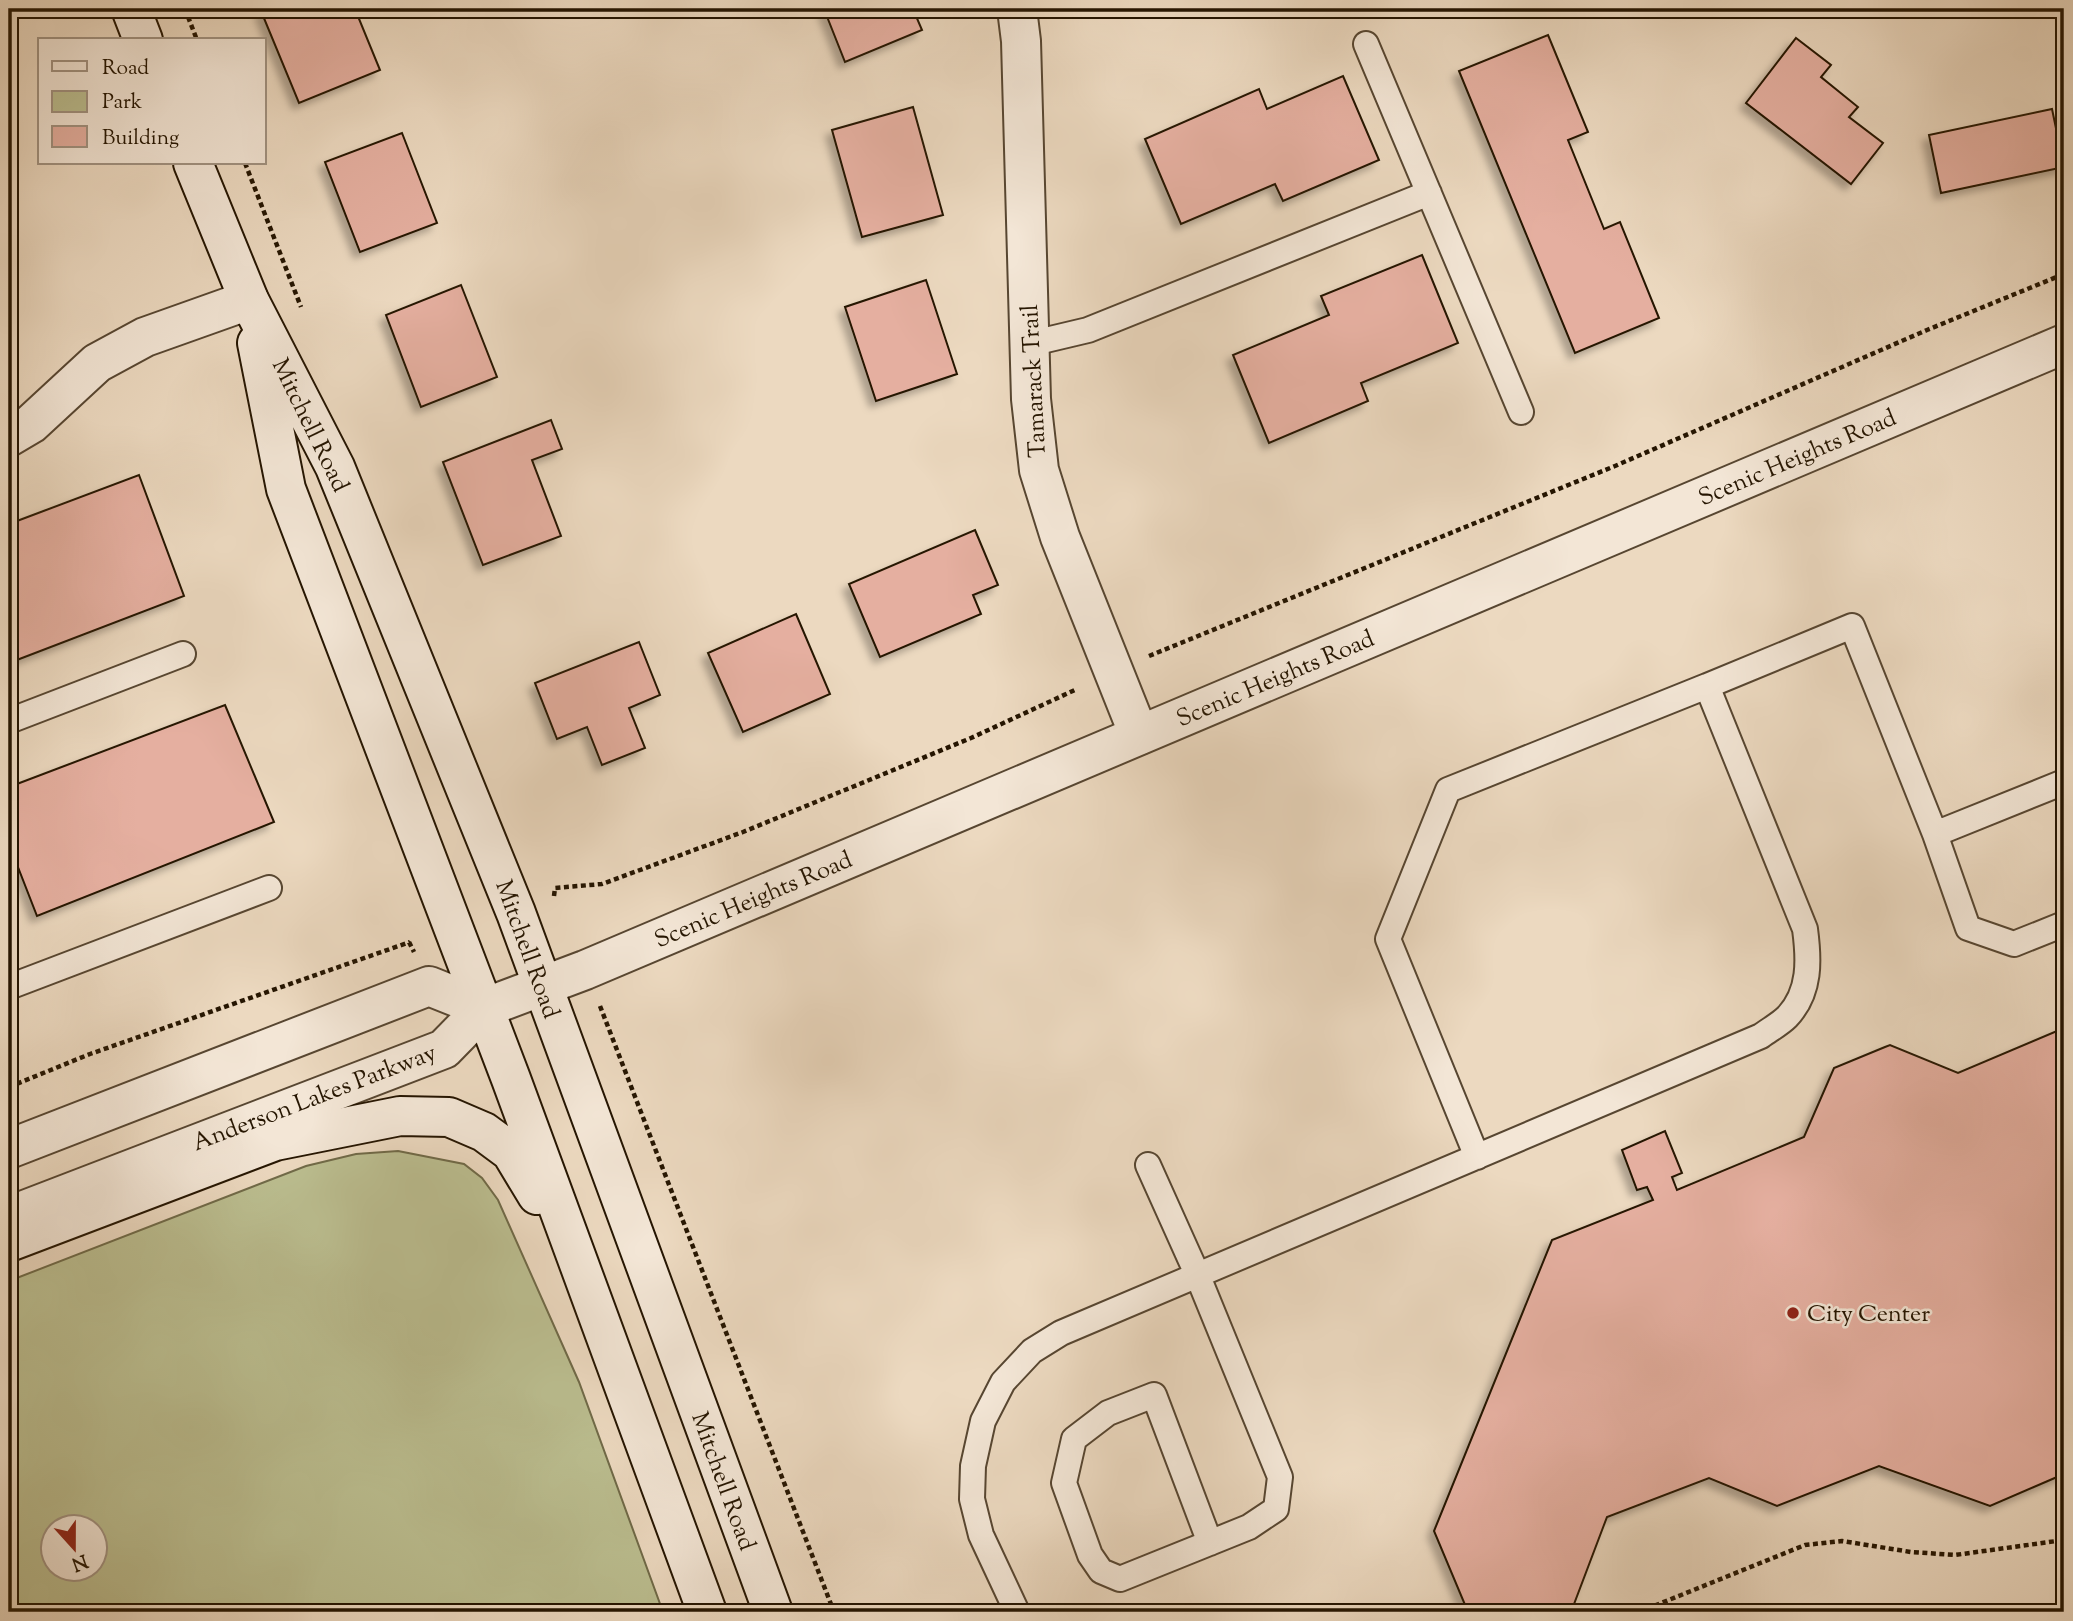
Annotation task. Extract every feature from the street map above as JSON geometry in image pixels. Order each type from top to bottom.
[{"type":"street","points":[[131,9],[142,38]]},
{"type":"street","name":"Tamarack Trail","points":[[1017,9],[1021,41],[1031,399],[1038,470],[1060,537],[1139,735]]},
{"type":"street","name":"Mitchell Road","points":[[193,164],[249,300],[335,467],[516,913],[773,1612]]},
{"type":"street","points":[[9,436],[31,424],[97,363],[145,337],[249,300]]},
{"type":"street","name":"Mitchell Road","points":[[249,300],[286,489],[484,1008],[707,1612]]},
{"type":"street","name":"Scenic Heights Road","points":[[484,1008],[585,970],[2064,344]]},
{"type":"street","points":[[9,1149],[429,986],[484,1008]]},
{"type":"street","name":"Anderson Lakes Parkway","points":[[9,1216],[444,1049],[484,1008]]},
{"type":"street","points":[[9,1242],[275,1141],[400,1116],[449,1117],[484,1132],[511,1152],[534,1188],[608,1345]]},
{"type":"lane","points":[[1366,44],[1521,412]]},
{"type":"lane","points":[[1029,344],[1088,330],[1429,193]]},
{"type":"lane","points":[[1476,1157],[1388,939],[1448,790],[1852,626],[1935,834],[1968,928],[2014,944],[2064,924]]},
{"type":"lane","points":[[9,721],[183,654]]},
{"type":"lane","points":[[1017,1612],[981,1535],[972,1499],[973,1466],[983,1422],[1003,1382],[1032,1351],[1061,1333],[1197,1274],[1761,1036],[1788,1016],[1803,991],[1809,961],[1805,929],[1707,686]]},
{"type":"lane","points":[[1935,834],[2064,782]]},
{"type":"lane","points":[[9,988],[269,888]]},
{"type":"lane","points":[[1148,1165],[1197,1274],[1280,1476],[1276,1508],[1249,1527],[1210,1543],[1120,1579],[1101,1571],[1090,1555],[1064,1483],[1074,1439],[1108,1413],[1154,1395],[1210,1543]]},
{"type":"path","points":[[185,9],[196,38]]},
{"type":"path","points":[[516,913],[552,904],[555,888],[602,884],[756,827],[971,738],[1211,629],[1615,466],[1927,330],[2064,274]]},
{"type":"path","points":[[9,1087],[90,1054],[454,928]]},
{"type":"path","points":[[410,942],[429,986]]},
{"type":"path","points":[[585,970],[618,1049],[834,1612]]},
{"type":"path","points":[[1639,1612],[1805,1545],[1842,1541],[1911,1552],[1955,1555],[2064,1540]]},
{"type":"green space","points":[[398,1151],[464,1164],[482,1178],[498,1200],[579,1382],[663,1612],[9,1612],[9,1281],[306,1166],[356,1154]]},
{"type":"building","points":[[355,9],[380,70],[299,103],[261,11]]},
{"type":"building","points":[[824,9],[913,9],[922,30],[845,62]]},
{"type":"building","points":[[1548,35],[1588,132],[1568,140],[1604,229],[1620,222],[1659,318],[1575,353],[1459,71]]},
{"type":"building","points":[[1796,38],[1831,65],[1821,77],[1858,107],[1849,117],[1883,143],[1851,184],[1746,103]]},
{"type":"building","points":[[1343,76],[1379,160],[1283,201],[1275,184],[1181,224],[1145,139],[1259,89],[1267,109]]},
{"type":"building","points":[[913,107],[943,215],[862,237],[832,130]]},
{"type":"building","points":[[2052,109],[2064,167],[1941,193],[1929,135]]},
{"type":"building","points":[[402,133],[437,223],[360,252],[325,162]]},
{"type":"building","points":[[1422,255],[1458,343],[1361,383],[1368,401],[1269,443],[1233,355],[1329,315],[1321,296]]},
{"type":"building","points":[[926,280],[957,374],[876,401],[845,307]]},
{"type":"building","points":[[461,285],[497,377],[421,407],[386,315]]},
{"type":"building","points":[[551,420],[562,449],[532,460],[561,536],[483,565],[443,462]]},
{"type":"building","points":[[139,475],[184,596],[9,663],[9,524]]},
{"type":"building","points":[[975,530],[998,585],[973,595],[981,614],[880,657],[849,584]]},
{"type":"building","points":[[796,614],[830,694],[743,732],[708,653]]},
{"type":"building","points":[[639,642],[660,695],[629,708],[645,748],[602,765],[587,727],[557,739],[535,683]]},
{"type":"building","points":[[225,705],[274,822],[37,916],[9,844],[9,787]]},
{"type":"building","name":"City Center","points":[[2064,1028],[2064,1474],[1990,1506],[1879,1466],[1777,1506],[1709,1478],[1607,1517],[1571,1612],[1468,1612],[1434,1531],[1552,1240],[1653,1200],[1647,1187],[1637,1190],[1622,1150],[1665,1131],[1682,1173],[1672,1177],[1677,1190],[1804,1137],[1834,1068],[1890,1045],[1958,1073]]},
{"type":"place","name":"City Center","points":[[1793,1313]]}]
